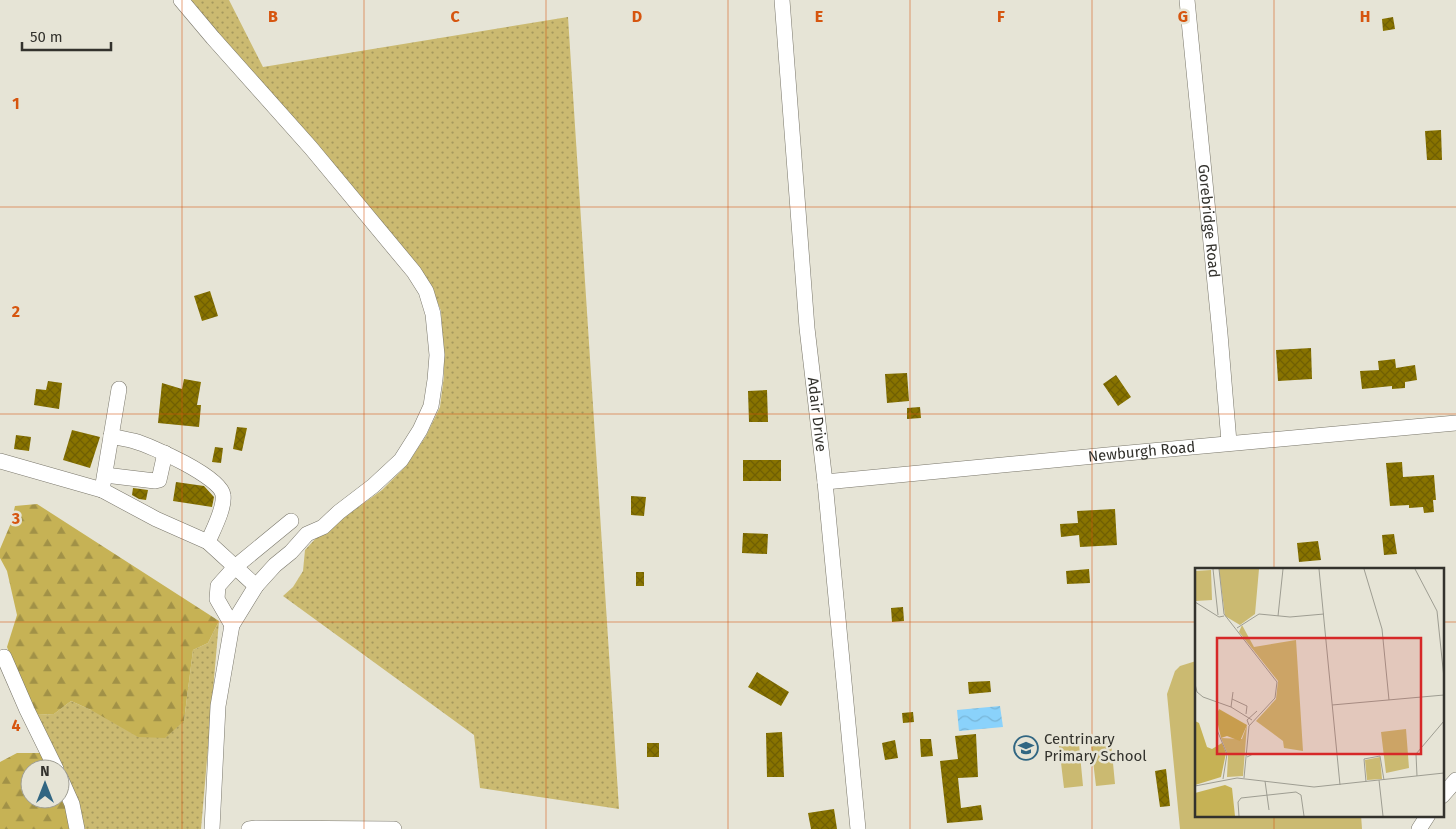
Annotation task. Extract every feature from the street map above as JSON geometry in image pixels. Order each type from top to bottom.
[{"type":"street","points":[[181,0],[403,256],[426,292],[432,314],[437,355],[430,406],[420,430],[401,460],[373,486],[322,527],[307,534],[291,552],[275,565],[256,586],[232,626],[218,706],[212,829]]},
{"type":"street","name":"Adair Drive","points":[[782,0],[808,328],[825,482],[858,829]]},
{"type":"street","name":"Gorebridge Road","points":[[1187,0],[1229,442]]},
{"type":"street","points":[[103,483],[119,389]]},
{"type":"street","name":"Newburgh Road","points":[[825,482],[1154,452],[1229,442],[1456,423]]},
{"type":"street","points":[[111,436],[134,441],[165,453],[203,474],[220,487],[223,495],[223,505],[208,542]]},
{"type":"street","points":[[0,461],[103,483],[155,481],[159,480],[165,453]]},
{"type":"street","points":[[103,483],[156,519],[208,542],[256,586]]},
{"type":"street","points":[[232,626],[217,599],[218,586],[235,567],[291,520]]},
{"type":"street","points":[[4,657],[51,759]]},
{"type":"street","points":[[1444,794],[1456,780]]},
{"type":"street","points":[[70,800],[77,829]]},
{"type":"street","points":[[1419,829],[1427,816]]},
{"type":"street","points":[[249,829],[394,828]]},
{"type":"shaded area","points":[[184,0],[229,0],[263,67],[568,17],[619,809],[480,788],[474,735],[283,596],[293,587],[303,571],[305,550],[317,537],[382,490],[406,466],[426,436],[440,407],[444,376],[441,311],[431,287]]},
{"type":"shaded area","points":[[219,621],[201,829],[82,829],[70,800],[70,759],[53,759],[34,715],[54,714],[71,701],[91,710],[184,721],[193,650],[208,643]]},
{"type":"shaded area","points":[[1195,661],[1195,816],[1361,816],[1362,829],[1180,829],[1167,694],[1175,671],[1180,666]]},
{"type":"shaded area","points":[[1111,742],[1115,784],[1096,786],[1091,744]]},
{"type":"shaded area","points":[[1079,744],[1083,786],[1064,788],[1059,746]]},
{"type":"green space","points":[[37,504],[219,621],[208,643],[193,650],[184,721],[165,738],[138,737],[91,710],[71,701],[54,714],[34,715],[7,647],[17,615],[7,571],[0,558],[0,549],[11,523],[15,506]]},
{"type":"green space","points":[[17,753],[42,753],[45,759],[20,759],[20,809],[66,809],[69,829],[0,829],[0,762]]},
{"type":"water","points":[[1000,706],[1003,727],[959,731],[957,710]]},
{"type":"building","points":[[1393,17],[1395,29],[1383,31],[1382,19]]},
{"type":"building","points":[[1441,130],[1442,160],[1427,160],[1425,131]]},
{"type":"building","points":[[210,291],[218,316],[202,321],[194,296]]},
{"type":"building","points":[[1311,348],[1312,379],[1278,381],[1276,350]]},
{"type":"building","points":[[1395,359],[1396,368],[1415,365],[1417,380],[1405,382],[1405,388],[1392,389],[1392,386],[1362,389],[1360,371],[1379,370],[1378,361]]},
{"type":"building","points":[[907,373],[909,401],[887,403],[885,374]]},
{"type":"building","points":[[1116,375],[1131,397],[1118,406],[1103,384]]},
{"type":"building","points":[[184,379],[201,382],[197,405],[201,405],[199,427],[158,423],[162,383],[182,389]]},
{"type":"building","points":[[48,381],[62,383],[59,409],[34,405],[36,389],[46,390]]},
{"type":"building","points":[[767,390],[768,422],[749,422],[748,391]]},
{"type":"building","points":[[920,407],[921,418],[907,419],[907,408]]},
{"type":"building","points":[[237,427],[247,428],[242,451],[233,449]]},
{"type":"building","points":[[72,430],[100,437],[90,468],[63,460]]},
{"type":"building","points":[[16,435],[31,437],[29,451],[14,449]]},
{"type":"building","points":[[215,447],[223,448],[221,463],[212,462]]},
{"type":"building","points":[[743,460],[781,460],[781,481],[743,481]]},
{"type":"building","points":[[1402,462],[1403,477],[1434,475],[1436,500],[1433,500],[1434,512],[1424,513],[1423,507],[1409,508],[1409,505],[1390,506],[1386,463]]},
{"type":"building","points":[[176,482],[204,486],[214,497],[212,507],[173,501]]},
{"type":"building","points":[[133,488],[148,490],[146,500],[132,495]]},
{"type":"building","points":[[631,496],[646,497],[644,516],[631,515]]},
{"type":"building","points":[[1115,509],[1117,545],[1080,547],[1079,535],[1061,537],[1060,524],[1078,523],[1077,511]]},
{"type":"building","points":[[743,533],[768,534],[767,554],[742,553]]},
{"type":"building","points":[[1394,534],[1397,554],[1384,555],[1382,535]]},
{"type":"building","points":[[1318,541],[1321,560],[1299,562],[1297,543]]},
{"type":"building","points":[[1089,569],[1090,583],[1067,584],[1066,571]]},
{"type":"building","points":[[636,572],[644,572],[644,586],[636,586]]},
{"type":"building","points":[[903,607],[904,621],[892,622],[891,608]]},
{"type":"building","points":[[757,672],[789,692],[781,706],[748,687]]},
{"type":"building","points":[[990,681],[991,692],[969,694],[968,682]]},
{"type":"building","points":[[913,712],[914,722],[903,723],[902,713]]},
{"type":"building","points":[[782,732],[784,777],[767,777],[766,733]]},
{"type":"building","points":[[976,734],[978,777],[958,778],[961,808],[981,805],[983,820],[947,823],[940,761],[958,759],[955,736]]},
{"type":"building","points":[[920,739],[931,739],[933,756],[921,757]]},
{"type":"building","points":[[895,740],[898,758],[885,760],[882,743]]},
{"type":"building","points":[[647,743],[659,743],[659,757],[647,757]]},
{"type":"building","points":[[1166,769],[1170,806],[1160,807],[1155,771]]},
{"type":"building","points":[[834,809],[837,829],[811,829],[808,813]]},
{"type":"place","name":"Centrinary Primary School","points":[[1026,748]]}]
